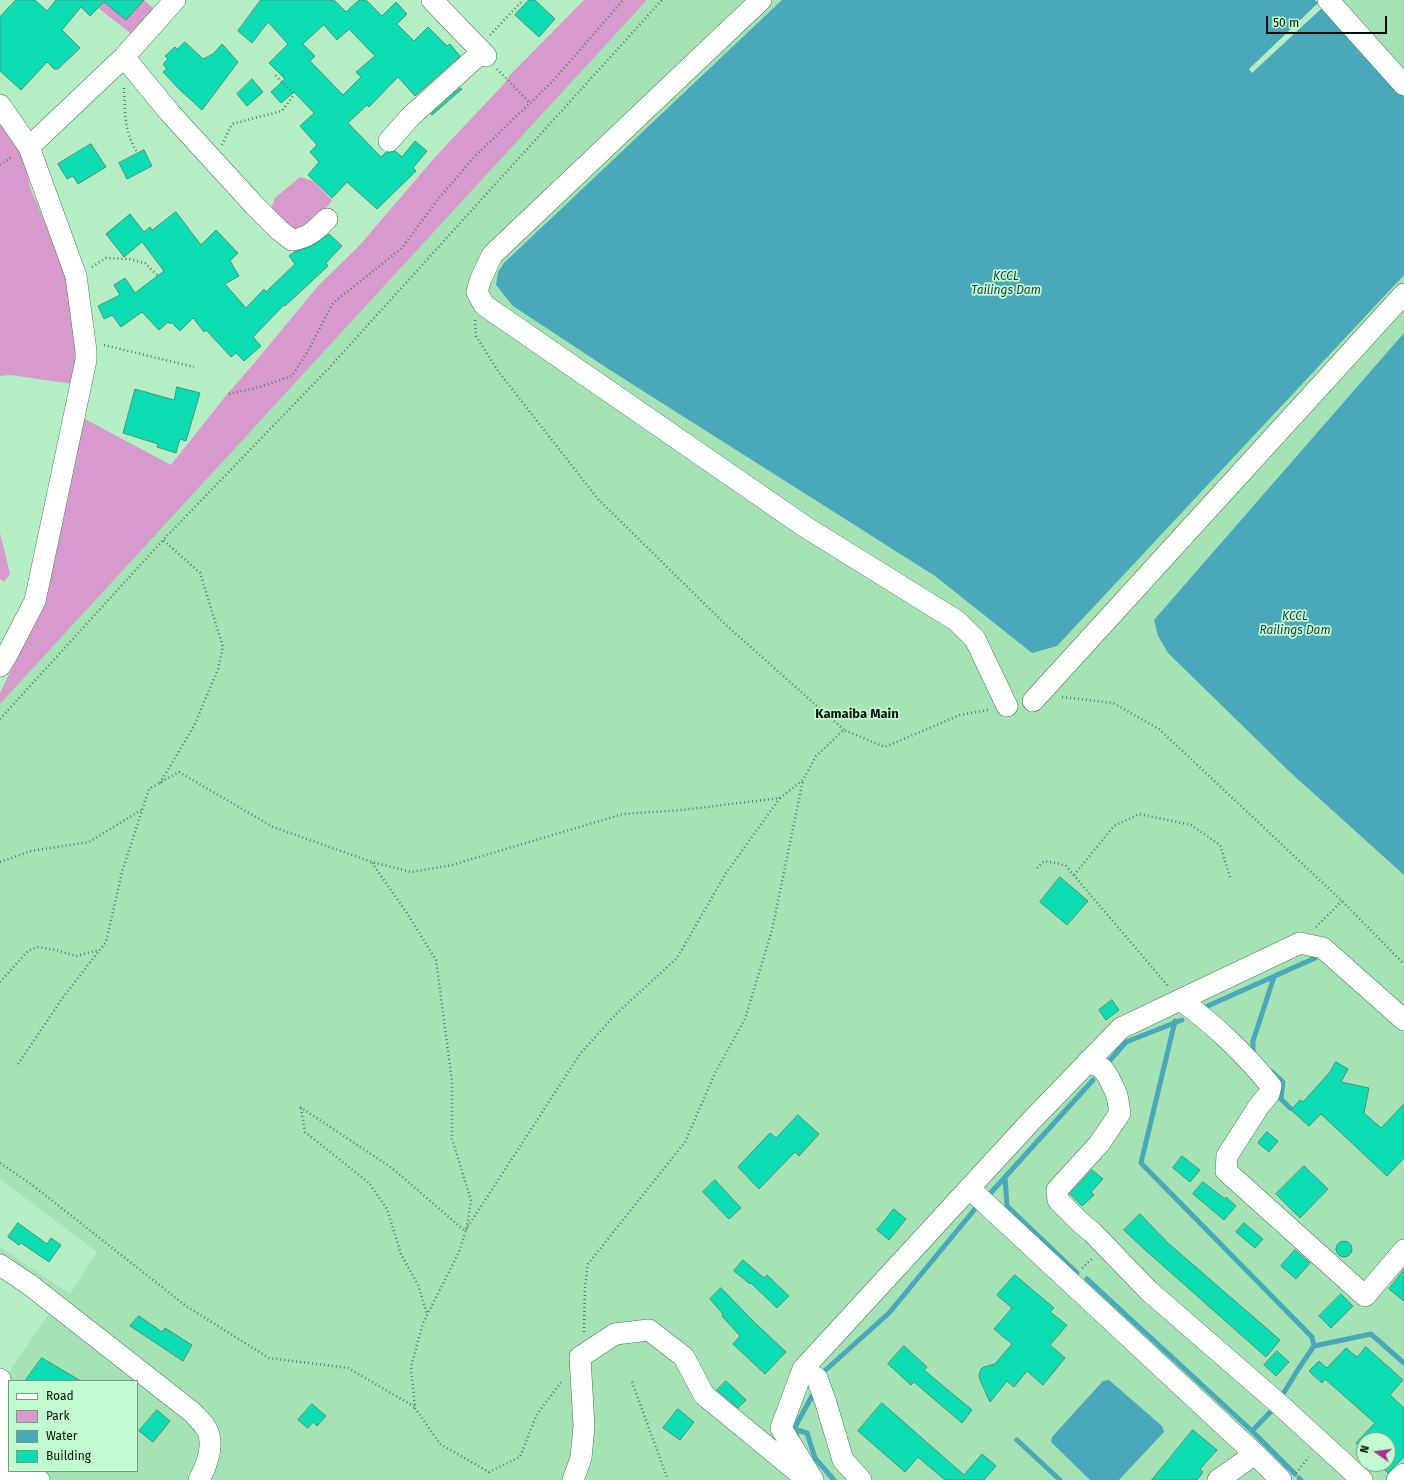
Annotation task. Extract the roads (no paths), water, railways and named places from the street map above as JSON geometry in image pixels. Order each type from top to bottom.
[{"type":"street","points":[[29,146],[124,57],[175,0]]},
{"type":"street","points":[[389,141],[410,117],[480,50],[432,0]]},
{"type":"street","points":[[761,0],[492,255],[480,281],[478,292],[484,305],[804,526],[957,621],[976,639],[1007,706]]},
{"type":"street","points":[[1328,0],[1404,85]]},
{"type":"street","points":[[124,57],[170,113],[255,206],[285,236],[292,240],[300,239],[312,233],[327,219]]},
{"type":"street","points":[[0,105],[29,146],[76,276],[86,351],[86,360],[35,601],[0,666]]},
{"type":"street","points":[[1033,701],[1404,294]]},
{"type":"street","points":[[813,1480],[781,1428],[803,1369],[1031,1120],[1120,1028],[1300,943],[1323,948],[1404,1020]]},
{"type":"street","points":[[1180,1000],[1196,1011],[1257,1068],[1271,1086],[1269,1094],[1259,1106],[1227,1156],[1226,1171],[1365,1296],[1404,1250]]},
{"type":"street","points":[[1088,1061],[1103,1068],[1117,1095],[1120,1113],[1099,1144],[1057,1190],[1058,1200],[1149,1291],[1321,1442],[1362,1480]]},
{"type":"street","points":[[969,1188],[1255,1454],[1288,1477]]},
{"type":"street","points":[[0,1265],[30,1285],[192,1412],[203,1424],[209,1434],[210,1449],[208,1460],[199,1480]]},
{"type":"street","points":[[573,1480],[581,1458],[584,1426],[580,1357],[614,1334],[649,1330],[684,1357],[704,1395],[807,1480]]},
{"type":"street","points":[[803,1369],[816,1378],[825,1400],[842,1460],[861,1480]]},
{"type":"street","points":[[0,1379],[6,1419],[3,1470]]},
{"type":"street","points":[[1218,1480],[1255,1454]]},
{"type":"street","points":[[10,1472],[39,1480]]},
{"type":"street","points":[[1397,1480],[1404,1474]]},
{"type":"water","name":"KCCL Tailings Dam","points":[[782,0],[1315,0],[1404,97],[1404,275],[1057,646],[1032,653],[935,576],[610,370],[513,306],[496,285],[498,272],[504,263]]},
{"type":"water","name":"KCCL Railings Dam","points":[[1404,333],[1404,875],[1291,773],[1168,653],[1158,636],[1154,620]]},
{"type":"water","points":[[1109,1380],[1162,1426],[1164,1432],[1119,1480],[1090,1480],[1051,1442],[1052,1437],[1103,1381]]},
{"type":"waterway","points":[[1201,1009],[1315,958]]},
{"type":"waterway","points":[[1255,1055],[1253,1053],[1253,1041],[1274,977]]},
{"type":"waterway","points":[[1106,1065],[1126,1042],[1182,1020]]},
{"type":"waterway","points":[[1175,1021],[1141,1163],[1312,1337],[1314,1346],[1280,1399]]},
{"type":"waterway","points":[[1272,1072],[1283,1082],[1281,1099],[1290,1108]]},
{"type":"waterway","points":[[987,1197],[1093,1080]]},
{"type":"waterway","points":[[1005,1177],[1007,1206],[1077,1273]]},
{"type":"waterway","points":[[819,1376],[889,1313],[975,1209]]},
{"type":"waterway","points":[[1087,1279],[1252,1431],[1295,1474]]},
{"type":"waterway","points":[[1314,1346],[1371,1334],[1404,1363]]},
{"type":"waterway","points":[[797,1436],[794,1429],[812,1396]]},
{"type":"waterway","points":[[1252,1431],[1276,1406]]},
{"type":"waterway","points":[[794,1429],[807,1433],[815,1458],[834,1480]]},
{"type":"waterway","points":[[1017,1440],[1060,1480]]},
{"type":"district","name":"Kamaiba Main","points":[[857,714]]}]
